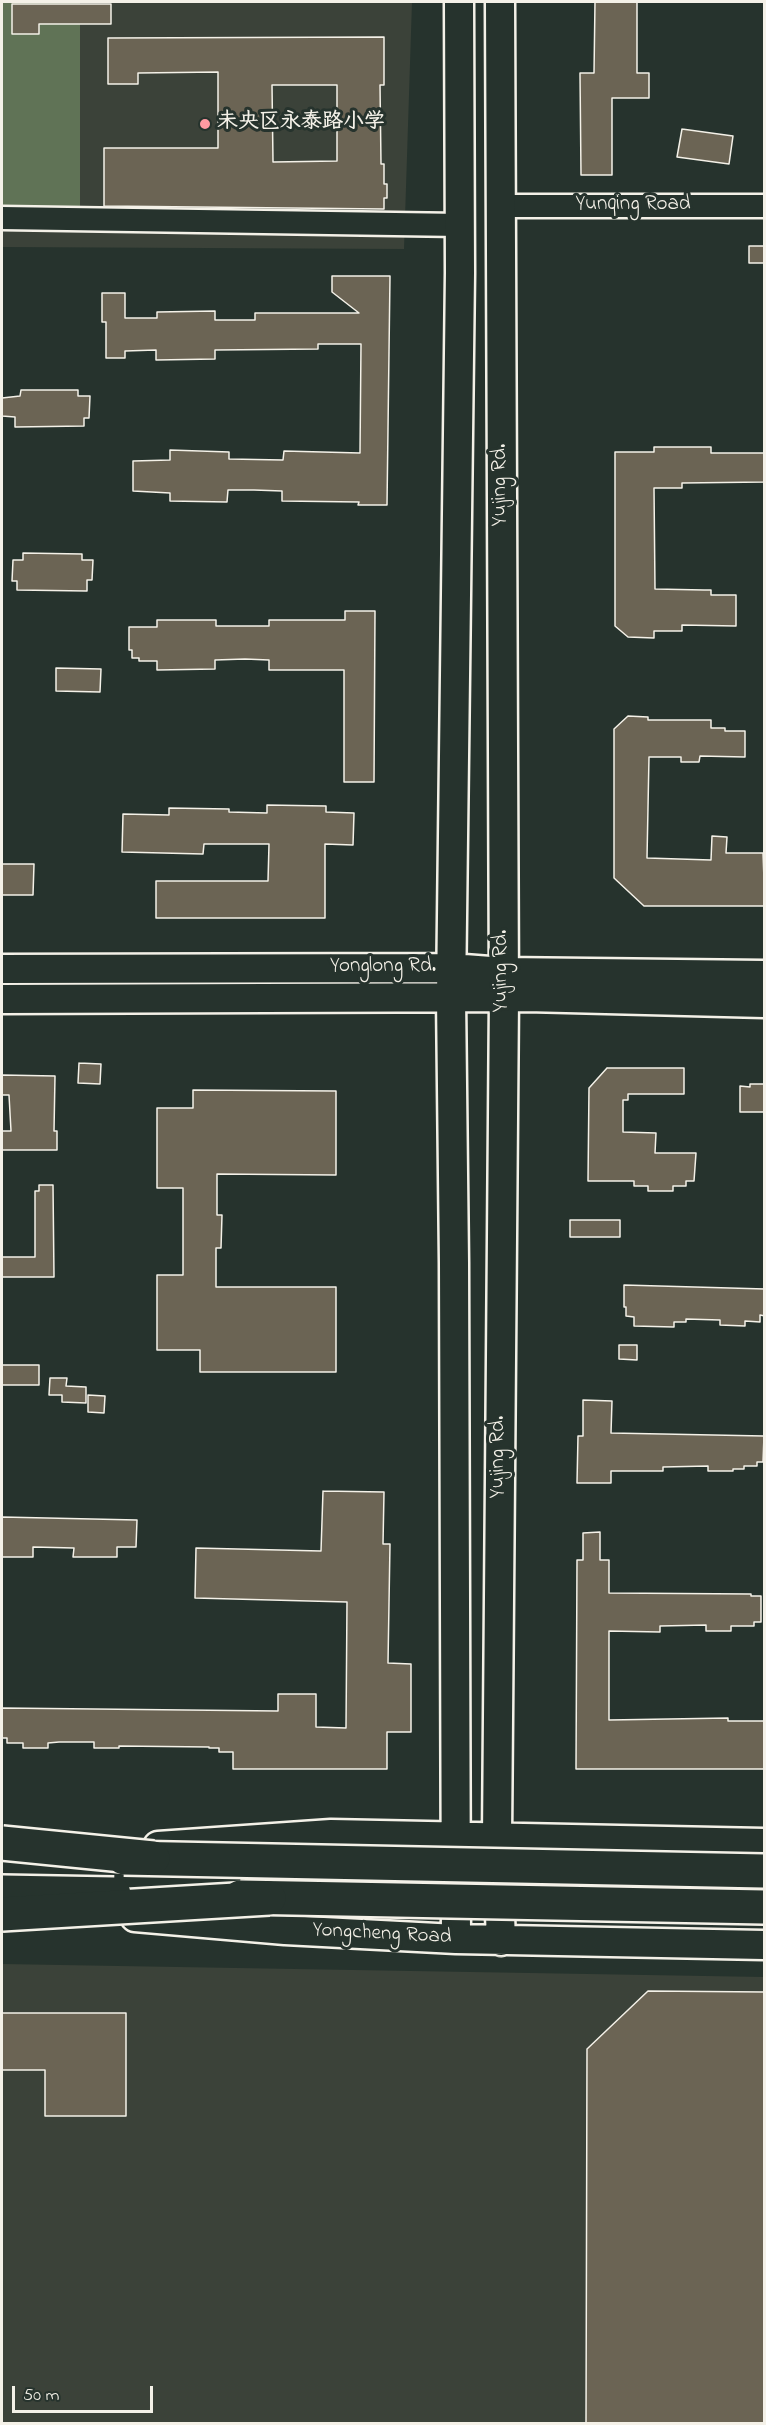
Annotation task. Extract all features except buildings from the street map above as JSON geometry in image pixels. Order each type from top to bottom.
[{"type":"main road","points":[[2,1843],[153,1858]]},
{"type":"main road","points":[[2,1853],[765,1871]]},
{"type":"main road","points":[[2,1892],[765,1907]]},
{"type":"main road","points":[[2,1914],[269,1898]]},
{"type":"street","name":"Yujing Rd.","points":[[456,1939],[451,968],[460,225],[459,2]]},
{"type":"street","name":"Yujing Rd.","points":[[500,2],[504,984],[497,1837],[501,1941]]},
{"type":"street","name":"Yunqing Road","points":[[501,206],[765,206]]},
{"type":"street","points":[[2,218],[460,225]]},
{"type":"street","name":"Yonglong Rd.","points":[[2,969],[451,968],[504,984],[765,1003]]},
{"type":"street","name":"Yonglong Rd.","points":[[2,999],[451,997],[504,984],[765,975]]},
{"type":"street","points":[[2,1853],[124,1849],[331,1834],[765,1843]]},
{"type":"street","name":"Yongcheng Road","points":[[2,1905],[285,1930],[501,1941],[765,1946]]},
{"type":"shaded area","name":"未央区永泰路小学","points":[[2,2],[412,2],[404,249],[2,247]]},
{"type":"shaded area","points":[[2,1964],[764,1977],[764,2423],[2,2423]]},
{"type":"green space","points":[[2,2],[80,2],[80,225],[2,224]]},
{"type":"place","name":"未央区永泰路小学","points":[[205,124]]}]
